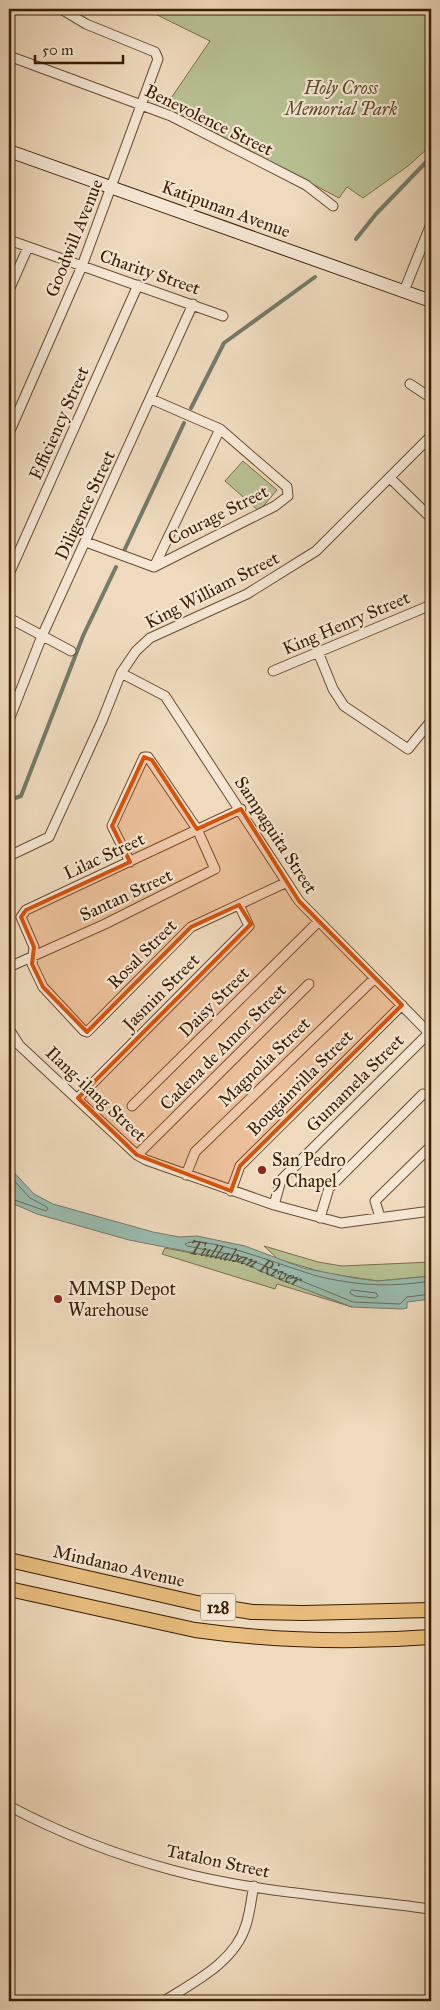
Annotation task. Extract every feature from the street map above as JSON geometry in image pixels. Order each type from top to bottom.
[{"type":"main road","name":"Katipunan Avenue","points":[[9,150],[431,301]]},
{"type":"main road","name":"Mindanao Avenue","points":[[9,1560],[197,1603],[252,1612],[304,1613],[431,1610]]},
{"type":"main road","name":"128","points":[[9,1589],[195,1630],[225,1634],[305,1641],[431,1637]]},
{"type":"street","name":"Goodwill Avenue","points":[[9,434],[82,266],[158,59],[155,52],[86,24],[61,9]]},
{"type":"street","name":"Benevolence Street","points":[[9,56],[143,104],[187,123],[306,185],[332,206]]},
{"type":"street","points":[[404,292],[431,224]]},
{"type":"street","name":"Charity Street","points":[[9,240],[224,316]]},
{"type":"street","points":[[9,290],[28,247]]},
{"type":"street","name":"Efficiency Street","points":[[9,574],[138,285]]},
{"type":"street","name":"Diligence Street","points":[[9,720],[42,636],[152,399],[193,304]]},
{"type":"street","points":[[410,384],[431,398]]},
{"type":"street","name":"Courage Street","points":[[152,399],[220,429],[288,487],[288,496],[275,506],[154,567]]},
{"type":"street","points":[[86,542],[154,567],[220,429]]},
{"type":"street","name":"King William Street","points":[[121,673],[136,651],[150,638],[247,594],[316,551],[431,436]]},
{"type":"street","points":[[390,478],[431,518]]},
{"type":"street","name":"King Henry Street","points":[[273,671],[431,605]]},
{"type":"street","points":[[9,618],[71,650]]},
{"type":"street","points":[[318,652],[333,688],[344,706],[408,749],[431,721]]},
{"type":"street","points":[[9,856],[48,836],[102,721],[121,673]]},
{"type":"street","name":"Sampaguita Street","points":[[121,673],[165,696],[240,810],[285,883],[318,922],[430,1034]]},
{"type":"street","points":[[130,862],[112,826],[144,757],[152,760],[197,829]]},
{"type":"street","name":"Lilac Street","points":[[33,955],[34,947],[21,917],[26,910],[240,810]]},
{"type":"street","name":"Santan Street","points":[[9,967],[105,924],[213,871],[215,866],[197,829]]},
{"type":"street","name":"Rosal Street","points":[[33,955],[32,964],[43,987],[84,1032],[90,1030],[192,927],[285,883]]},
{"type":"street","name":"Jasmin Street","points":[[78,1098],[249,926],[239,905]]},
{"type":"street","name":"Daisy Street","points":[[132,1106],[318,922]]},
{"type":"street","name":"Magnolia Street","points":[[186,1175],[195,1152],[374,979]]},
{"type":"street","name":"Cadena de Amor Street","points":[[137,1155],[309,984]]},
{"type":"street","name":"Bougainvilla Street","points":[[231,1190],[240,1166],[402,1005]]},
{"type":"street","name":"Ilang-ilang Street","points":[[9,1029],[19,1045],[137,1155],[186,1175],[274,1205],[341,1223],[431,1211]]},
{"type":"street","name":"Gumamela Street","points":[[274,1205],[281,1180],[430,1034]]},
{"type":"street","points":[[320,1218],[330,1188],[423,1094]]},
{"type":"street","points":[[380,1217],[375,1201],[431,1146]]},
{"type":"street","name":"Tatalon Street","points":[[9,1806],[47,1825],[172,1870],[254,1886],[431,1908]]},
{"type":"street","points":[[164,2001],[209,1972],[235,1947],[246,1926],[254,1886]]},
{"type":"highlighted area","points":[[144,757],[152,760],[197,829],[241,809],[299,901],[402,1005],[240,1166],[231,1191],[137,1155],[78,1098],[251,924],[239,905],[191,927],[87,1032],[43,987],[32,964],[34,947],[21,917],[26,910],[130,862],[112,826]]},
{"type":"green space","name":"Holy Cross Memorial Park","points":[[145,9],[431,9],[431,150],[427,149],[408,166],[363,198],[347,187],[339,198],[165,107],[210,41]]},
{"type":"green space","points":[[243,461],[277,490],[259,511],[225,481]]},
{"type":"green space","points":[[264,1246],[318,1262],[342,1266],[431,1262],[431,1276],[378,1281],[325,1273],[278,1259]]},
{"type":"green space","points":[[165,1248],[241,1262],[281,1280],[352,1307],[277,1284],[275,1289],[162,1254]]},
{"type":"water","name":"Tullahan River","points":[[9,1167],[34,1194],[53,1204],[153,1232],[179,1237],[197,1236],[245,1246],[303,1268],[354,1278],[378,1281],[431,1276],[431,1299],[407,1302],[407,1308],[403,1309],[352,1307],[281,1280],[241,1262],[129,1240],[37,1214],[9,1202]]},
{"type":"waterway","points":[[356,239],[376,214],[431,157]]},
{"type":"waterway","points":[[191,408],[224,343],[315,277]]},
{"type":"waterway","points":[[124,551],[184,423]]},
{"type":"waterway","points":[[9,800],[21,796],[83,636],[116,567]]},
{"type":"place","name":"San Pedro 9 Chapel","points":[[262,1170]]},
{"type":"place","name":"MMSP Depot Warehouse","points":[[58,1299]]}]
